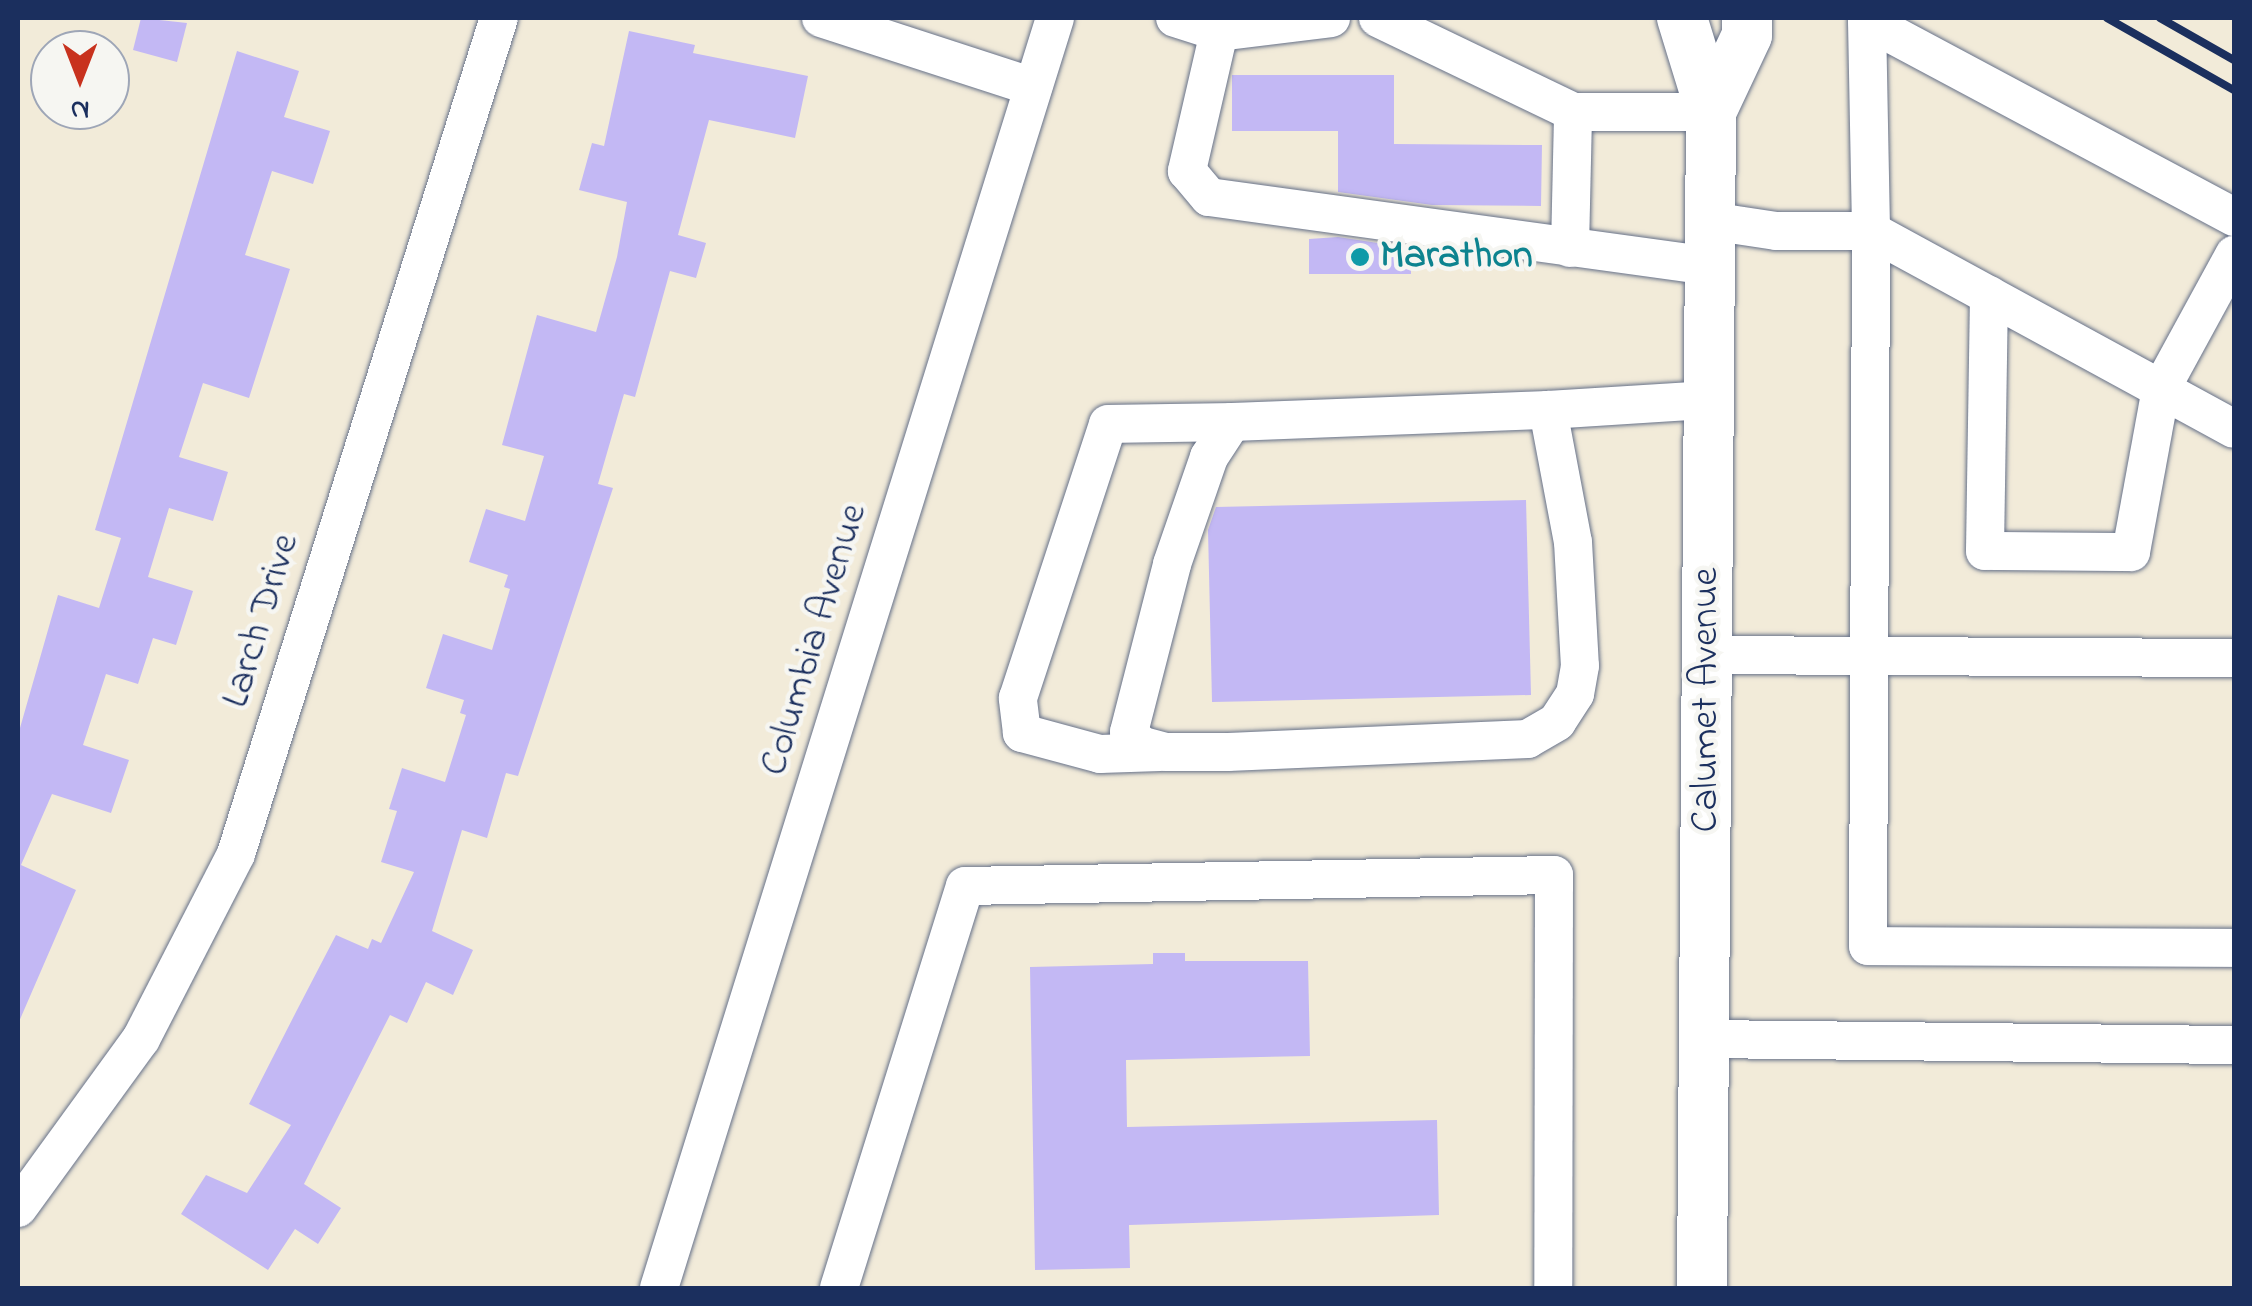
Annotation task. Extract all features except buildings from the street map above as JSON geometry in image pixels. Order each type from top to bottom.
[{"type":"main road","name":"Calumet Avenue","points":[[1682,18],[1711,112],[1702,1288]]},
{"type":"main road","name":"Calumet Avenue","points":[[1711,112],[1747,35],[1747,18]]},
{"type":"street","name":"Larch Drive","points":[[18,1208],[141,1039],[236,854],[499,18]]},
{"type":"street","points":[[821,18],[1033,87]]},
{"type":"street","name":"Columbia Avenue","points":[[659,1288],[1054,18]]},
{"type":"street","points":[[1175,18],[1219,32],[1331,18]]},
{"type":"street","points":[[1378,18],[1572,112],[1711,112]]},
{"type":"street","points":[[2234,216],[1867,21],[1871,231],[1865,659],[1868,946],[2234,948]]},
{"type":"street","points":[[1219,32],[1187,172],[1209,197],[1570,248],[1710,243],[1776,231],[1871,231],[2234,430]]},
{"type":"street","points":[[1570,248],[1572,112]]},
{"type":"street","points":[[1989,295],[1985,551],[2131,552],[2161,390],[2234,255]]},
{"type":"street","points":[[1548,410],[1573,542],[1580,666],[1574,694],[1557,722],[1528,739],[1100,754],[1022,733],[1018,698],[1108,424],[1548,410],[1708,400]]},
{"type":"street","points":[[1166,752],[1140,746],[1129,732],[1132,710],[1203,475],[1232,422]]},
{"type":"street","points":[[1707,655],[1865,659],[2234,658]]},
{"type":"street","points":[[840,1288],[965,886],[1554,875],[1553,1288]]},
{"type":"street","points":[[1704,1039],[2234,1045]]},
{"type":"railway","points":[[2107,18],[2234,90]]},
{"type":"railway","points":[[2160,18],[2234,60]]},
{"type":"place","name":"Marathon","points":[[1360,257]]}]
